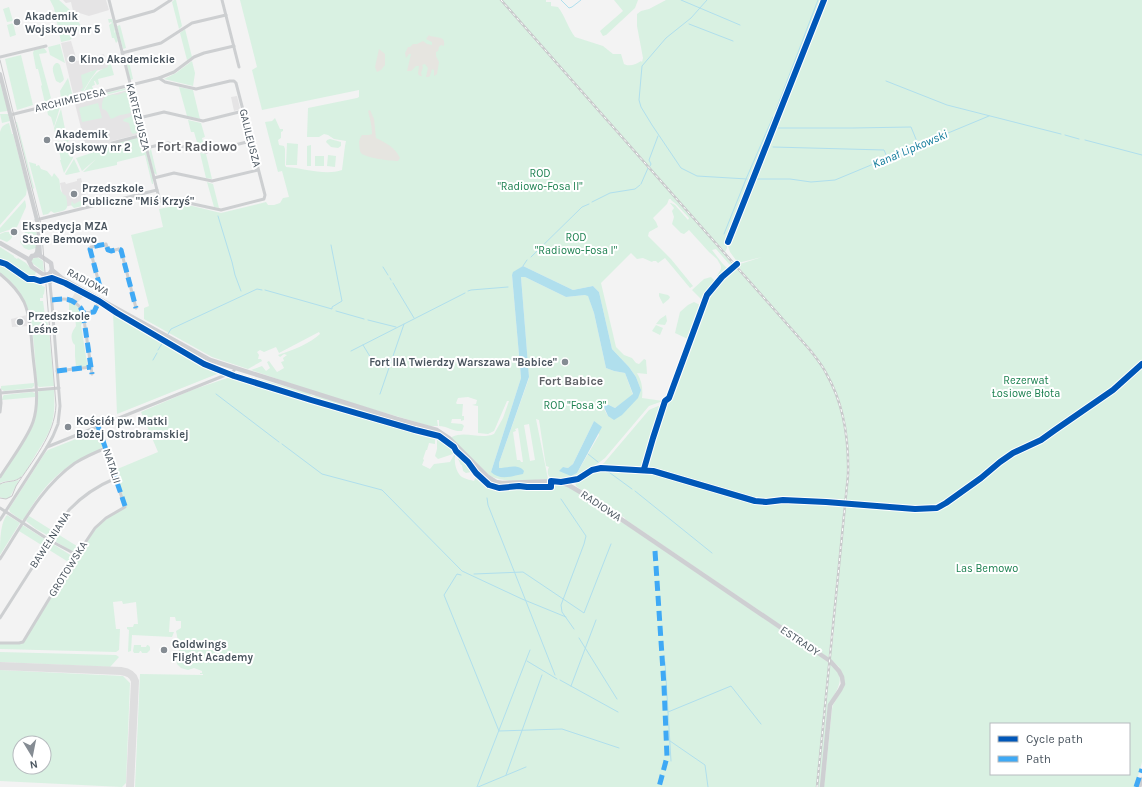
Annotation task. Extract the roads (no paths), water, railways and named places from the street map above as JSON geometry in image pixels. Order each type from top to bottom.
[{"type":"main road","points":[[0,243],[12,250],[34,257],[51,264],[49,274],[44,275],[32,267],[34,257]]},
{"type":"main road","name":"RADIOWA","points":[[49,274],[63,278]]},
{"type":"main road","name":"RADIOWA","points":[[49,274],[63,278],[210,360],[392,418],[438,430],[449,438],[488,477],[494,481],[502,483],[558,481],[567,484],[658,544]]},
{"type":"main road","name":"ESTRADY","points":[[658,544],[834,664],[839,670],[842,677],[842,684],[840,690],[830,705],[822,787]]},
{"type":"main road","points":[[1140,787],[1142,779]]},
{"type":"street","name":"KARTEZJUSZA","points":[[109,0],[157,190],[161,202],[166,205],[169,204]]},
{"type":"street","points":[[115,22],[154,11],[171,0]]},
{"type":"street","points":[[222,0],[240,67]]},
{"type":"street","points":[[122,53],[161,43],[192,23],[226,15]]},
{"type":"street","points":[[0,57],[46,46]]},
{"type":"street","name":"ARCHIMEDESA","points":[[10,115],[159,78],[174,72],[194,57],[234,46]]},
{"type":"street","points":[[0,74],[36,220],[39,239],[34,257]]},
{"type":"street","name":"GALILEUSZA","points":[[159,78],[166,82],[196,89],[230,81],[235,83],[264,195],[264,199],[262,200],[221,210],[184,202],[169,204]]},
{"type":"street","points":[[139,118],[164,112],[204,121],[243,111]]},
{"type":"street","points":[[112,143],[143,135]]},
{"type":"street","points":[[146,148],[168,143],[206,152],[251,141]]},
{"type":"street","points":[[154,178],[174,173],[212,181],[258,170]]},
{"type":"street","points":[[36,220],[157,190]]},
{"type":"street","points":[[100,287],[90,248],[106,244],[108,250],[121,250],[136,308]]},
{"type":"street","points":[[0,274],[13,286],[22,299],[28,312],[36,390],[36,407],[33,423],[0,477]]},
{"type":"street","points":[[0,520],[47,447],[58,424],[60,413],[59,388],[49,274]]},
{"type":"street","points":[[50,283],[53,279],[58,277]]},
{"type":"street","points":[[84,314],[94,312],[100,299]]},
{"type":"street","points":[[52,300],[71,300],[81,308],[84,314],[92,374]]},
{"type":"street","points":[[57,370],[91,367]]},
{"type":"street","points":[[47,447],[233,372],[235,368]]},
{"type":"street","points":[[0,393],[59,388]]},
{"type":"street","points":[[0,390],[0,412]]},
{"type":"street","name":"NATALII","points":[[98,426],[125,506]]},
{"type":"street","points":[[53,436],[58,441],[63,440]]},
{"type":"street","points":[[0,559],[36,502],[49,486],[76,462],[106,448]]},
{"type":"street","name":"BAWEŁNIANA","points":[[0,618],[69,510],[80,498],[97,486],[116,478]]},
{"type":"street","name":"GROTOWSKA","points":[[0,643],[23,642],[90,534],[100,522],[125,506]]},
{"type":"street","points":[[0,508],[49,540],[77,556]]},
{"type":"water","points":[[523,266],[573,290],[593,286],[599,292],[612,349],[629,367],[636,377],[641,390],[638,398],[622,415],[614,420],[608,416],[603,405],[609,405],[615,408],[633,394],[625,373],[606,368],[594,313],[588,296],[566,297],[525,277],[521,277],[529,377],[499,463],[499,468],[512,466],[519,467],[524,471],[523,474],[502,477],[491,472],[521,378],[512,275],[513,272]]},
{"type":"water","points":[[594,421],[602,427],[577,473],[571,476],[559,471],[563,467],[568,468],[573,464]]},
{"type":"waterway","name":"Kanał Lipkowski","points":[[561,0],[569,8],[581,0]]},
{"type":"waterway","points":[[681,0],[740,25]]},
{"type":"waterway","name":"Kanał Lipkowski","points":[[707,0],[691,18],[666,38],[642,66],[639,100],[641,107],[652,125],[681,168],[697,176],[747,179]]},
{"type":"waterway","points":[[776,110],[818,0]]},
{"type":"waterway","points":[[689,24],[733,41]]},
{"type":"waterway","points":[[886,81],[947,105],[1061,134]]},
{"type":"waterway","name":"Kanał Lipkowski","points":[[757,179],[790,179],[811,182],[835,180],[989,116]]},
{"type":"waterway","name":"Kanał Lipkowski","points":[[724,234],[773,117]]},
{"type":"waterway","points":[[778,128],[911,127],[918,144]]},
{"type":"waterway","name":"Kanał Lipkowski","points":[[1065,135],[1079,139]]},
{"type":"waterway","points":[[650,166],[651,164],[649,160],[658,136]]},
{"type":"waterway","name":"Kanał Lipkowski","points":[[1085,140],[1142,155]]},
{"type":"waterway","points":[[773,147],[884,150],[887,157]]},
{"type":"waterway","points":[[641,184],[648,168]]},
{"type":"waterway","points":[[592,202],[610,193],[635,189],[640,185]]},
{"type":"waterway","points":[[531,257],[582,207],[589,204]]},
{"type":"waterway","points":[[218,216],[241,291]]},
{"type":"waterway","points":[[265,290],[332,309],[332,307],[342,301],[331,245]]},
{"type":"waterway","points":[[523,266],[527,260]]},
{"type":"waterway","points":[[383,267],[388,275]]},
{"type":"waterway","points":[[393,283],[414,318]]},
{"type":"waterway","points":[[468,291],[508,287]]},
{"type":"waterway","points":[[168,334],[171,329],[257,289],[262,290]]},
{"type":"waterway","points":[[351,351],[465,293]]},
{"type":"waterway","points":[[336,311],[364,319]]},
{"type":"waterway","points":[[368,320],[396,327]]},
{"type":"waterway","points":[[380,394],[404,324]]},
{"type":"waterway","points":[[158,350],[163,342]]},
{"type":"waterway","points":[[363,345],[374,365]]},
{"type":"waterway","points":[[153,360],[157,353]]},
{"type":"waterway","points":[[216,394],[279,442]]},
{"type":"waterway","points":[[282,444],[322,474],[382,490],[462,571],[522,599],[566,617]]},
{"type":"waterway","points":[[588,454],[598,462]]},
{"type":"waterway","points":[[606,470],[632,489]]},
{"type":"waterway","points":[[635,491],[712,553]]},
{"type":"waterway","points":[[487,498],[488,505],[555,675]]},
{"type":"waterway","points":[[561,499],[586,536],[561,605],[562,612],[574,629]]},
{"type":"waterway","points":[[474,574],[523,572],[584,613],[611,544]]},
{"type":"waterway","points":[[461,575],[457,574],[444,595],[499,731],[562,729],[619,748]]},
{"type":"waterway","points":[[571,686],[596,620]]},
{"type":"waterway","points":[[579,638],[617,699]]},
{"type":"waterway","points":[[477,787],[530,650]]},
{"type":"waterway","points":[[527,661],[557,679]]},
{"type":"waterway","points":[[665,662],[671,761]]},
{"type":"waterway","points":[[506,775],[542,675]]},
{"type":"waterway","points":[[560,680],[618,712]]},
{"type":"waterway","points":[[668,712],[731,686],[761,724]]},
{"type":"waterway","points":[[670,741],[705,765],[708,787]]},
{"type":"waterway","points":[[478,787],[526,767]]},
{"type":"tram line","points":[[0,60],[41,224],[56,405],[52,427],[42,447],[16,486],[12,496],[6,499],[0,498]]},
{"type":"tram line","points":[[0,484],[16,480],[21,477]]},
{"type":"railway","points":[[501,0],[810,350],[824,370],[837,397],[844,422],[848,449],[848,475],[817,787]]},
{"type":"place","name":"Akademik Wojskowy nr 5","points":[[17,22]]},
{"type":"place","name":"Kino Akademickie","points":[[72,59]]},
{"type":"place","name":"Akademik Wojskowy nr 2","points":[[47,140]]},
{"type":"place","name":"Przedszkole Publiczne \"Miś Krzyś\"","points":[[74,194]]},
{"type":"place","name":"Ekspedycja MZA Stare Bemowo","points":[[14,232]]},
{"type":"place","name":"Przedszkole Leśne","points":[[20,322]]},
{"type":"place","name":"Fort IIA Twierdzy Warszawa \"Babice\"","points":[[565,362]]},
{"type":"place","name":"Kościół pw. Matki Bożej Ostrobramskiej","points":[[68,427]]},
{"type":"place","name":"Goldwings Flight Academy","points":[[164,650]]},
{"type":"district","name":"Fort Radiowo","points":[[197,146]]},
{"type":"district","name":"Fort Babice","points":[[571,381]]},
{"type":"park label","name":"ROD \"Radiowo-Fosa II\"","points":[[540,179]]},
{"type":"park label","name":"ROD \"Radiowo-Fosa I\"","points":[[576,243]]},
{"type":"park label","name":"Rezerwat Łosiowe Błota","points":[[1026,386]]},
{"type":"park label","name":"ROD \"Fosa 3\"","points":[[575,405]]},
{"type":"park label","name":"Las Bemowo","points":[[987,568]]}]
